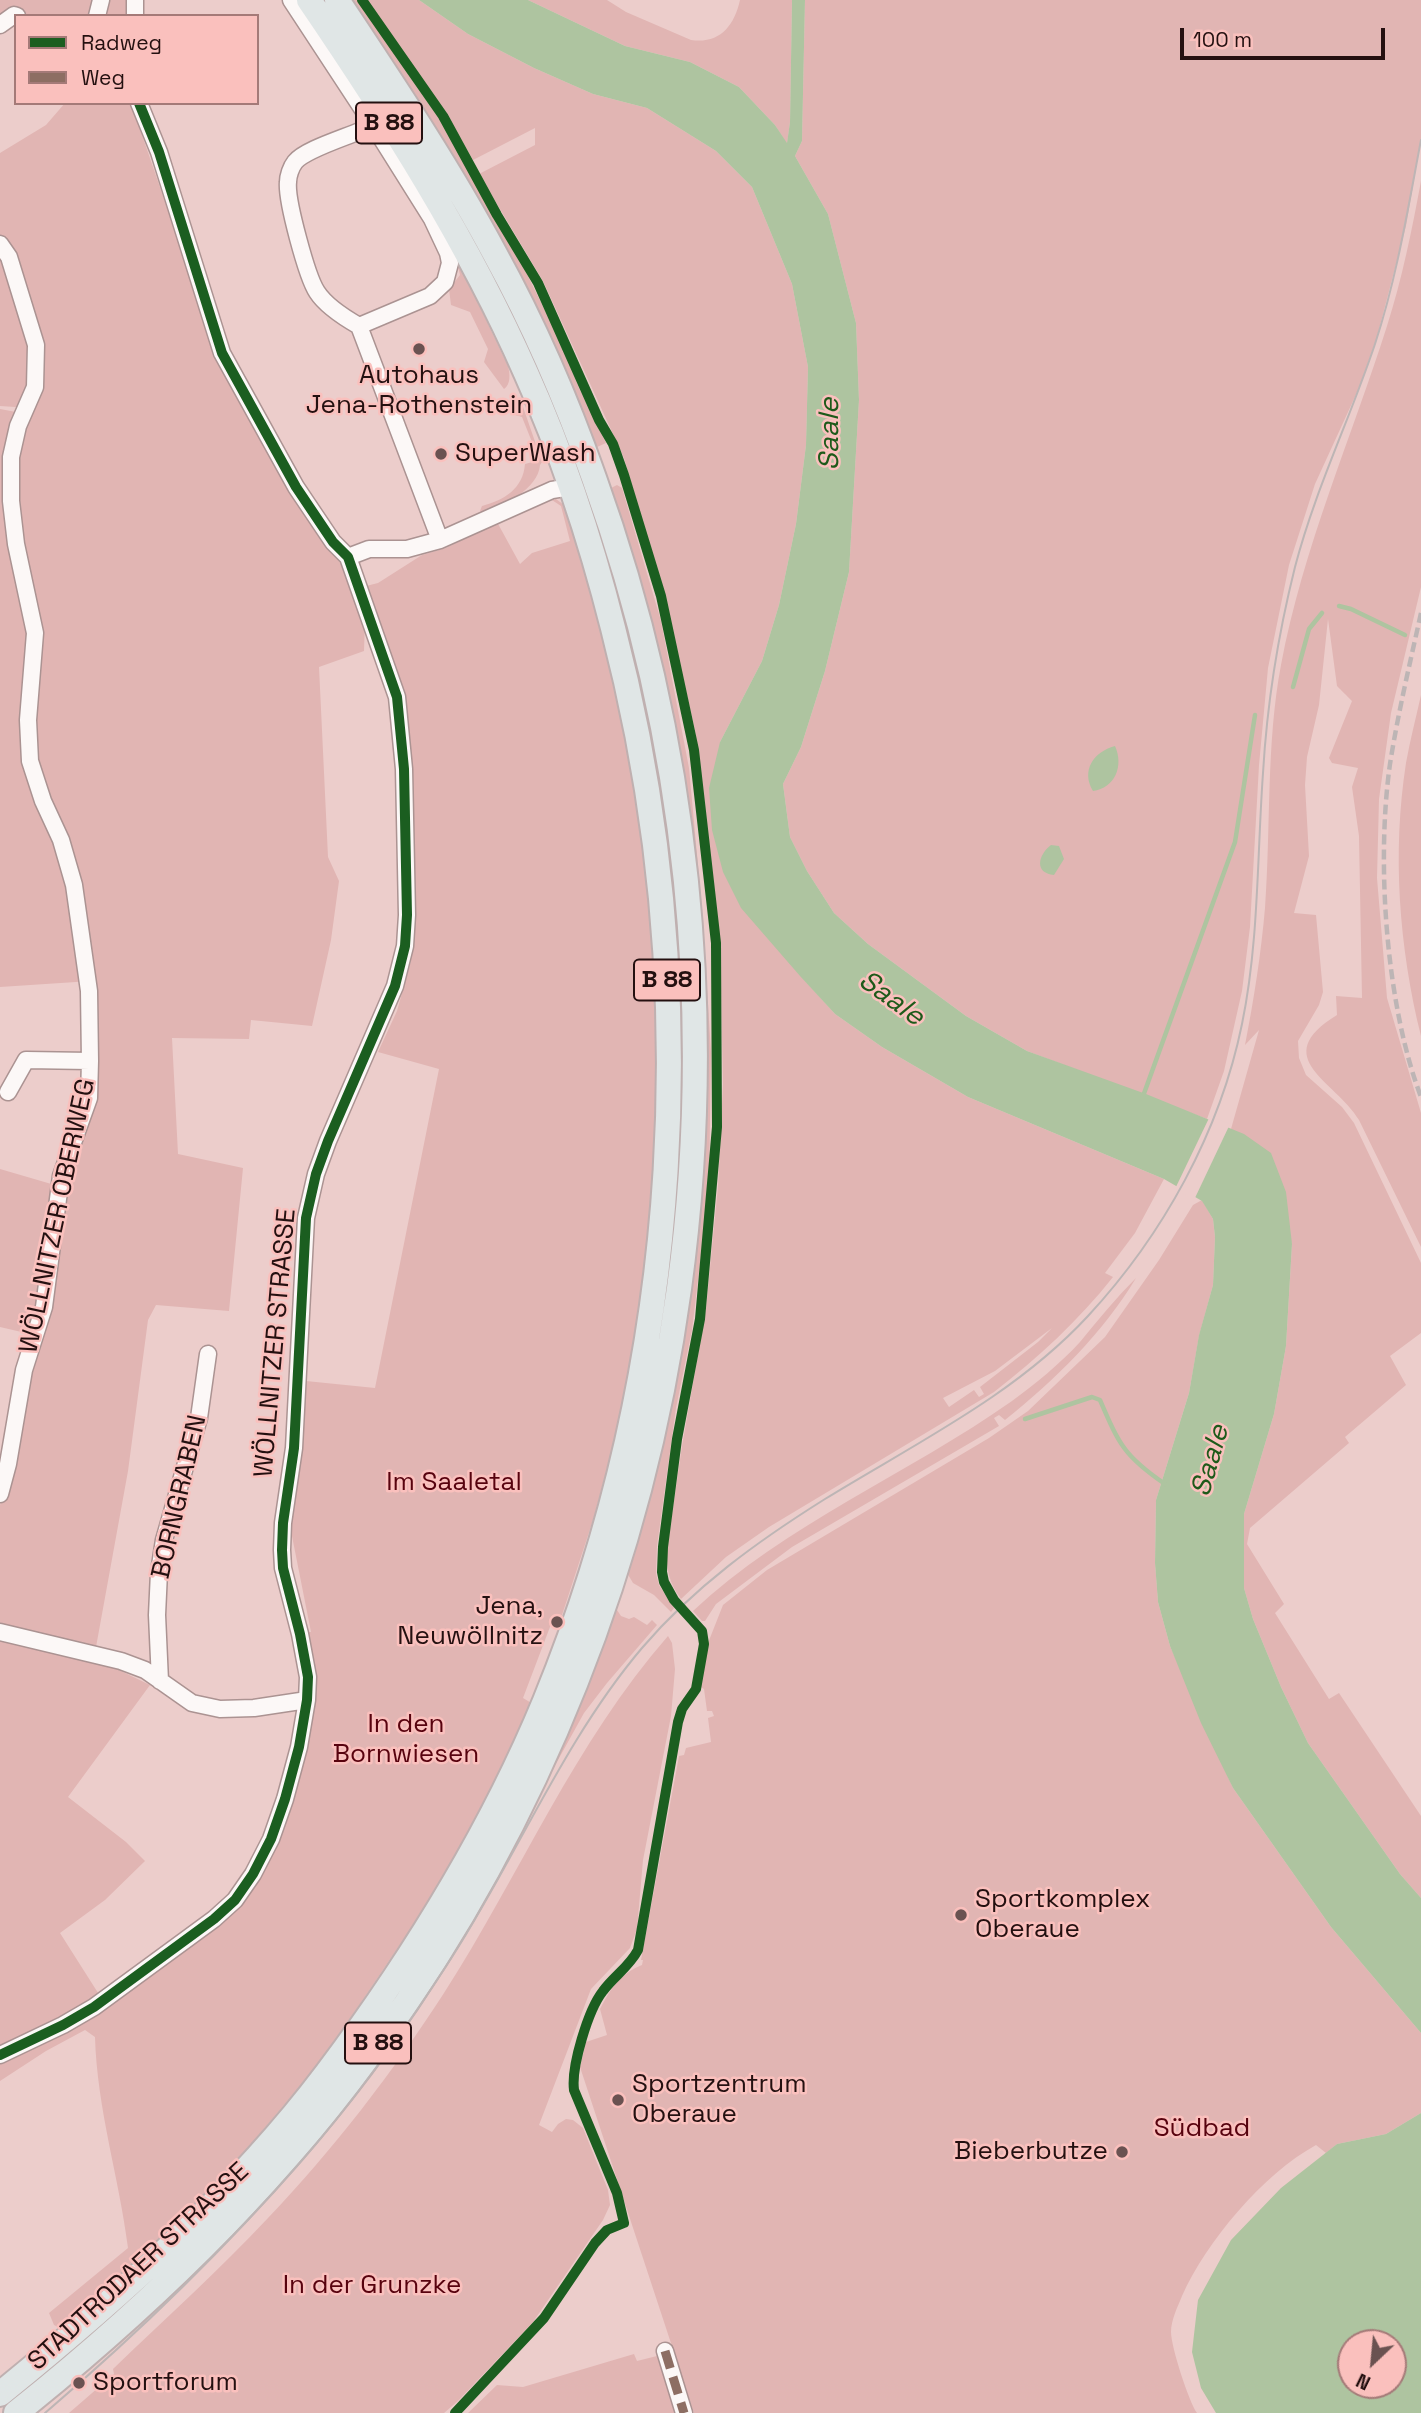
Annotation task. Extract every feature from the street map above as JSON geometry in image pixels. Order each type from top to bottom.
[{"type":"main road","name":"STADTRODAER STRASSE","points":[[0,2394],[128,2284],[201,2216],[265,2147],[323,2078],[382,1997],[460,1873],[520,1758],[545,1699],[598,1550],[618,1480],[644,1362],[657,1269],[668,1140],[668,994],[664,939],[642,755],[626,676],[604,592],[571,487],[527,373],[465,249],[382,111],[309,0]]},
{"type":"main road","name":"STADTRODAER STRASSE","points":[[16,2413],[116,2329],[226,2223],[330,2106],[374,2048],[436,1957],[508,1832],[562,1716],[613,1583],[652,1440],[676,1314],[689,1209],[696,1042],[688,897],[671,770],[645,648],[626,576],[596,482],[563,397],[496,255],[430,142],[337,0]]},
{"type":"main road","points":[[571,487],[596,482]]},
{"type":"street","points":[[291,0],[432,219],[448,253],[450,263],[445,282],[430,296],[359,326]]},
{"type":"street","name":"WÖLLNITZER STRASSE","points":[[0,2055],[64,2025],[94,2007],[214,1919],[235,1900],[253,1874],[271,1839],[295,1760],[307,1700],[306,1666],[283,1568],[282,1550],[283,1523],[294,1448],[306,1219],[316,1174],[395,986],[405,946],[407,915],[404,769],[397,697],[348,556],[333,542],[296,487],[222,353],[159,152],[140,105]]},
{"type":"street","points":[[373,125],[305,154],[296,161],[288,183],[293,215],[317,293],[359,326],[440,540]]},
{"type":"street","name":"WÖLLNITZER OBERWEG","points":[[0,244],[9,257],[36,345],[35,387],[18,426],[11,457],[11,501],[16,544],[35,633],[28,720],[30,761],[43,801],[61,840],[74,886],[89,991],[90,1061],[89,1098],[61,1176],[44,1307],[24,1370],[8,1464],[0,1494]]},
{"type":"street","points":[[348,556],[369,550],[407,548],[440,540],[552,491],[571,487]]},
{"type":"street","name":"WÖLLNITZER OBERWEG","points":[[8,1092],[26,1060],[90,1061]]},
{"type":"street","name":"BORNGRABEN","points":[[160,1682],[157,1615],[159,1572],[164,1540],[200,1419],[208,1354]]},
{"type":"street","points":[[0,1632],[121,1661],[145,1670],[192,1703],[220,1709],[254,1708],[307,1700]]},
{"type":"street","points":[[664,2351],[684,2413]]},
{"type":"green space","points":[[0,0],[128,0],[129,14],[27,14],[15,9],[0,19]]},
{"type":"green space","points":[[348,0],[358,0],[441,118],[524,268],[606,443],[597,447],[591,446]]},
{"type":"green space","points":[[366,0],[419,0],[468,34],[534,68],[593,94],[647,108],[716,151],[752,187],[792,284],[808,367],[806,445],[796,524],[779,605],[762,661],[720,742],[792,966],[835,1014],[882,1047],[968,1097],[1164,1179],[1135,1233],[1105,1273],[1113,1277],[1072,1323],[1026,1366],[994,1392],[769,1527],[726,1557],[681,1599],[669,1576],[667,1549],[706,1309],[718,1186],[723,1084],[720,943],[695,730],[663,592],[624,458],[543,281],[479,174],[535,145],[535,128],[473,160],[446,113]],"holes":[[[1052,1328],[980,1387],[984,1394],[979,1397],[974,1390],[949,1407],[943,1398],[995,1371]]]},
{"type":"green space","points":[[528,0],[607,0],[626,12],[691,40],[701,41],[724,32],[734,18],[740,0],[792,0],[790,122],[787,144],[775,125],[739,87],[690,62],[625,46]]},
{"type":"green space","points":[[805,0],[1421,0],[1421,140],[1406,226],[1377,337],[1359,388],[1315,484],[1289,565],[1268,668],[1259,765],[1250,927],[1242,991],[1224,1071],[1207,1119],[1027,1051],[966,1016],[868,944],[834,913],[807,871],[790,837],[783,784],[801,747],[825,671],[849,572],[859,400],[856,323],[828,214],[795,156],[802,141]]},
{"type":"green space","points":[[63,105],[132,105],[217,353],[272,455],[344,569],[365,621],[364,651],[319,667],[328,857],[339,881],[331,940],[312,1026],[251,1020],[249,1039],[172,1038],[178,1154],[243,1168],[229,1311],[156,1305],[148,1320],[128,1471],[94,1658],[150,1685],[68,1797],[126,1842],[145,1861],[105,1900],[60,1933],[100,1996],[23,2043],[0,2053],[0,1505],[10,1474],[27,1374],[43,1337],[0,1327],[0,1169],[65,1188],[93,1106],[97,1077],[91,981],[0,987],[0,409],[16,412],[4,478],[5,507],[28,617],[29,645],[24,709],[31,708],[38,634],[19,538],[14,493],[17,450],[31,408],[0,406],[0,153],[46,125]]},
{"type":"green space","points":[[1421,181],[1421,587],[1391,713],[1379,799],[1377,878],[1387,998],[1421,1113],[1421,1247],[1359,1120],[1313,1069],[1307,1057],[1308,1044],[1317,1030],[1337,1015],[1336,996],[1362,998],[1359,836],[1352,787],[1358,768],[1332,763],[1329,758],[1352,701],[1337,686],[1328,619],[1319,705],[1307,757],[1305,785],[1309,856],[1294,913],[1316,915],[1323,992],[1319,1005],[1298,1041],[1299,1058],[1306,1075],[1342,1107],[1354,1123],[1421,1263],[1421,1333],[1390,1356],[1406,1385],[1345,1437],[1349,1443],[1250,1528],[1247,1544],[1284,1604],[1275,1613],[1329,1699],[1339,1693],[1421,1816],[1421,1898],[1400,1874],[1308,1743],[1281,1687],[1253,1619],[1244,1588],[1244,1514],[1274,1414],[1286,1346],[1292,1244],[1231,1129],[1259,1030],[1245,1045],[1265,908],[1273,725],[1281,665],[1290,621],[1315,536],[1392,308]]},
{"type":"green space","points":[[455,254],[508,366],[509,382],[504,389],[484,362],[488,349],[470,312],[451,305],[449,289],[460,275]]},
{"type":"green space","points":[[514,400],[521,401],[542,462],[538,474],[527,489],[484,514],[480,511],[482,506],[511,492],[521,480],[525,464],[536,461],[538,457],[522,417],[515,415],[511,405]]},
{"type":"green space","points":[[617,485],[622,488],[661,621],[689,768],[702,908],[711,1052],[709,1188],[692,1330],[676,1408],[657,1546],[656,1574],[659,1585],[674,1608],[671,1612],[654,1595],[633,1583],[626,1571],[669,1389],[695,904],[609,497],[611,488]]},
{"type":"green space","points":[[556,499],[568,508],[603,613],[644,807],[659,997],[652,1204],[643,1303],[625,1400],[594,1517],[562,1615],[553,1619],[523,1698],[533,1704],[464,1844],[420,1915],[325,2056],[233,2166],[141,2262],[58,2327],[54,2325],[49,2313],[128,2248],[104,2117],[95,2037],[85,2030],[0,2081],[0,2064],[50,2040],[144,1976],[263,1865],[311,1705],[311,1632],[290,1526],[306,1381],[375,1388],[439,1069],[378,1052],[397,1011],[411,961],[413,883],[402,695],[366,586],[378,583],[422,555],[446,548],[497,522],[520,564],[532,553],[570,541],[561,506],[552,500]]},
{"type":"green space","points":[[1421,695],[1421,1036],[1403,934],[1399,831],[1406,763]]},
{"type":"green space","name":"Sportkomplex Oberaue","points":[[1202,1200],[1213,1219],[1213,1285],[1199,1336],[1189,1393],[1156,1500],[1155,1563],[1158,1602],[1170,1646],[1233,1788],[1331,1927],[1421,2033],[1421,2113],[1386,2134],[1337,2144],[1326,2153],[1316,2145],[1276,2173],[1221,2232],[1192,2275],[1171,2327],[1177,2361],[1197,2413],[694,2413],[580,2067],[586,2042],[607,2035],[600,2009],[608,1995],[622,1977],[642,1965],[679,1756],[684,1755],[686,1748],[711,1742],[708,1718],[714,1716],[712,1711],[707,1711],[704,1689],[699,1686],[708,1643],[723,1605],[767,1570],[989,1438],[1028,1411],[1105,1337],[1159,1260],[1193,1205]]},
{"type":"green space","points":[[1136,1278],[1109,1318],[1060,1372],[1005,1420],[999,1415],[994,1418],[999,1426],[792,1547],[716,1604],[705,1621],[693,1611],[768,1551],[972,1428],[1021,1394],[1080,1342]]},
{"type":"green space","points":[[617,1610],[621,1616],[629,1619],[634,1617],[647,1625],[652,1620],[657,1625],[584,1713],[506,1854],[583,1688],[610,1620]]},
{"type":"green space","name":"In der Grunzke","points":[[668,1636],[672,1643],[675,1669],[671,1716],[643,1860],[637,1929],[630,1948],[591,1989],[539,2125],[552,2132],[566,2119],[573,2120],[583,2128],[608,2190],[610,2205],[603,2220],[533,2322],[444,2413],[69,2413],[114,2374],[113,2369],[249,2238],[316,2165],[361,2110],[444,1993],[604,1720]]},
{"type":"green space","points":[[634,2354],[637,2361],[661,2355],[678,2413],[468,2413],[497,2385],[523,2387]]},
{"type":"water","name":"Saale","points":[[419,0],[528,0],[625,46],[690,62],[739,87],[775,125],[787,143],[790,122],[792,0],[805,0],[802,141],[795,156],[828,214],[856,323],[859,400],[849,572],[825,671],[801,747],[783,784],[790,837],[807,871],[834,913],[868,944],[966,1016],[1027,1051],[1146,1094],[1244,1134],[1271,1153],[1286,1192],[1292,1244],[1286,1346],[1274,1414],[1244,1514],[1244,1588],[1253,1619],[1281,1687],[1308,1743],[1400,1874],[1421,1898],[1421,2033],[1331,1927],[1233,1788],[1201,1723],[1170,1646],[1158,1602],[1155,1563],[1156,1500],[1189,1393],[1199,1335],[1213,1285],[1213,1219],[1202,1201],[1164,1179],[968,1097],[882,1047],[835,1014],[741,908],[723,872],[712,830],[709,788],[720,742],[762,661],[779,605],[796,524],[806,445],[808,367],[792,284],[752,187],[716,151],[647,108],[593,94],[534,68],[468,34]]},
{"type":"water","points":[[1115,746],[1118,754],[1116,775],[1107,786],[1093,791],[1088,776],[1091,763],[1101,753]]},
{"type":"water","points":[[1051,845],[1059,846],[1064,859],[1054,875],[1043,871],[1040,863],[1043,854]]},
{"type":"water","points":[[1421,2113],[1421,2413],[1216,2413],[1201,2388],[1192,2352],[1198,2300],[1231,2240],[1281,2188],[1337,2144],[1386,2134]]},
{"type":"pier","points":[[1210,1116],[1230,1124],[1194,1200],[1175,1189]]},
{"type":"waterway","points":[[1339,606],[1405,635]]},
{"type":"waterway","points":[[1293,687],[1309,629],[1322,613]]},
{"type":"waterway","points":[[1142,1099],[1235,842],[1255,715]]},
{"type":"waterway","points":[[1025,1419],[1092,1397],[1100,1400],[1124,1448],[1140,1465],[1165,1484]]},
{"type":"tram line","points":[[45,2413],[113,2353],[211,2259],[273,2193],[343,2111],[400,2035],[452,1957],[589,1721],[614,1684],[662,1626],[705,1585],[775,1531],[963,1416],[1029,1370],[1088,1316],[1141,1251],[1164,1216],[1185,1180],[1219,1104],[1242,1024],[1255,930],[1267,721],[1283,618],[1312,510],[1383,319],[1421,140]]},
{"type":"railway","points":[[1421,613],[1390,764],[1384,844],[1384,888],[1392,977],[1399,1020],[1421,1097]]},
{"type":"marked path","points":[[665,2351],[684,2413]]},
{"type":"cycle path","points":[[362,0],[443,116],[538,283],[599,420],[613,444],[661,596],[694,750],[716,943],[717,1127],[700,1319],[677,1439],[662,1572],[664,1582],[674,1600],[702,1631],[704,1644],[696,1689],[682,1709],[678,1722],[638,1950],[597,2000],[582,2039],[574,2080],[574,2090],[617,2193],[624,2223],[607,2230],[595,2243],[544,2318],[455,2413]]},
{"type":"cycle path","points":[[0,2055],[94,2007],[214,1919],[235,1900],[253,1874],[271,1839],[299,1747],[307,1700],[308,1677],[283,1568],[282,1550],[283,1523],[294,1448],[306,1218],[316,1174],[328,1141],[395,986],[405,946],[407,915],[404,769],[397,697],[348,557],[333,542],[296,487],[222,353],[159,152],[140,105]]},
{"type":"place","name":"Autohaus Jena-Rothenstein","points":[[419,349]]},
{"type":"place","name":"SuperWash","points":[[441,454]]},
{"type":"place","name":"Jena, Neuwöllnitz","points":[[557,1622]]},
{"type":"place","name":"Sportkomplex Oberaue","points":[[961,1915]]},
{"type":"place","name":"Sportzentrum Oberaue","points":[[618,2100]]},
{"type":"place","name":"Bieberbutze","points":[[1122,2152]]},
{"type":"place","name":"Sportforum","points":[[79,2383]]},
{"type":"park label","name":"Im Saaletal","points":[[454,1483]]},
{"type":"park label","name":"In den Bornwiesen","points":[[406,1740]]},
{"type":"park label","name":"Südbad","points":[[1202,2129]]}]
